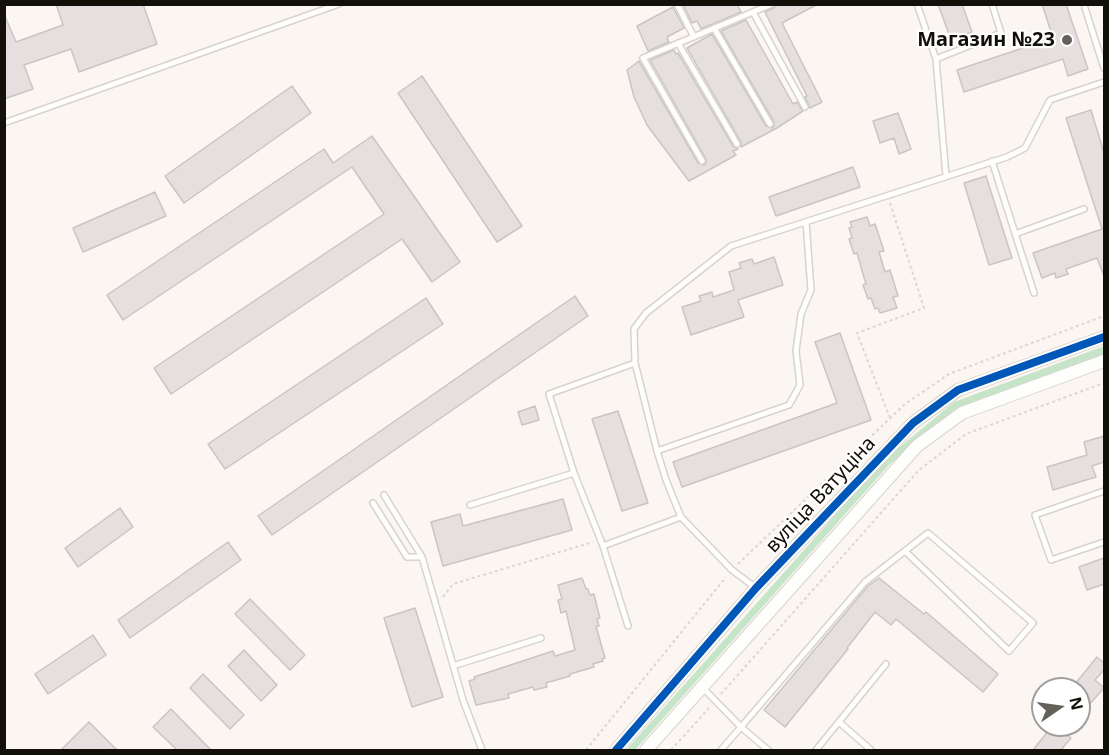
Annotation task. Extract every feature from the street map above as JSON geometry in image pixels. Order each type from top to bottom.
[{"type":"street","name":"вуліца Ватуціна","points":[[616,750],[756,588],[914,423],[958,390],[1104,337]]},
{"type":"street","name":"вуліца Ватуціна","points":[[646,750],[917,446],[962,413],[1104,362]]},
{"type":"lane","points":[[4,123],[339,4]]},
{"type":"lane","points":[[677,4],[694,36]]},
{"type":"lane","points":[[702,161],[643,58],[772,4]]},
{"type":"lane","points":[[917,4],[936,59],[946,176]]},
{"type":"lane","points":[[936,59],[1001,33],[992,4]]},
{"type":"lane","points":[[1085,8],[1104,68]]},
{"type":"lane","points":[[753,12],[805,107]]},
{"type":"lane","points":[[714,28],[770,124]]},
{"type":"lane","points":[[678,43],[737,144]]},
{"type":"lane","points":[[756,588],[732,570],[681,517],[657,451],[635,363],[634,329],[646,313],[731,246],[992,161],[1025,148],[1050,100],[1104,82]]},
{"type":"lane","points":[[992,161],[1034,293]]},
{"type":"lane","points":[[1015,234],[1084,209]]},
{"type":"lane","points":[[657,451],[789,405],[800,385],[796,351],[801,314],[811,290],[806,222]]},
{"type":"lane","points":[[628,626],[601,538],[574,473],[549,394],[635,363]]},
{"type":"lane","points":[[470,505],[574,473]]},
{"type":"lane","points":[[1104,491],[1035,515],[1051,560],[1104,542]]},
{"type":"lane","points":[[384,495],[422,557],[463,700],[482,750]]},
{"type":"lane","points":[[373,503],[407,557],[422,557]]},
{"type":"lane","points":[[603,546],[681,517]]},
{"type":"lane","points":[[721,750],[865,582],[928,533],[1033,623],[1010,651],[905,551]]},
{"type":"lane","points":[[453,666],[541,638]]},
{"type":"lane","points":[[816,750],[886,664]]},
{"type":"lane","points":[[702,687],[741,727],[768,750]]},
{"type":"lane","points":[[839,722],[872,750]]},
{"type":"path","points":[[888,195],[924,308],[857,333],[890,418]]},
{"type":"path","points":[[671,750],[919,470],[966,434],[1104,383]]},
{"type":"path","points":[[436,607],[453,584],[585,545],[601,538]]},
{"type":"green space","points":[[1104,346],[1104,354],[955,409],[889,465],[635,750],[626,750],[884,460],[954,402]]},
{"type":"building","points":[[56,4],[143,4],[157,44],[79,72],[71,49],[24,65],[33,89],[4,99],[4,14],[16,42],[63,25]]},
{"type":"building","points":[[683,4],[737,4],[741,12],[701,29],[697,21],[692,23]]},
{"type":"building","points":[[777,4],[818,4],[782,23],[822,102],[810,108],[805,97],[807,96],[765,12]]},
{"type":"building","points":[[938,4],[962,4],[972,32],[951,40]]},
{"type":"building","points":[[1042,4],[1066,4],[1088,69],[1068,76],[1063,59],[964,92],[957,70],[1053,38]]},
{"type":"building","points":[[673,7],[684,28],[667,37],[669,42],[648,51],[637,26]]},
{"type":"building","points":[[746,20],[793,104],[797,102],[803,111],[741,147],[741,142],[687,48],[712,34],[766,126],[772,128],[774,122],[721,31]]},
{"type":"building","points":[[674,50],[676,54],[678,53],[733,146],[738,149],[733,151],[736,155],[689,181],[647,125],[634,97],[627,70],[639,61],[698,163],[704,165],[706,159],[650,60]]},
{"type":"building","points":[[422,76],[522,226],[497,242],[398,93]]},
{"type":"building","points":[[292,86],[311,113],[184,203],[165,176]]},
{"type":"building","points":[[1091,110],[1104,153],[1104,276],[1097,258],[1066,269],[1068,274],[1056,278],[1055,273],[1042,278],[1033,253],[1102,229],[1066,118]]},
{"type":"building","points":[[898,113],[911,149],[899,154],[894,138],[880,143],[873,121]]},
{"type":"building","points":[[372,136],[460,262],[432,282],[402,239],[171,394],[154,368],[384,214],[352,167],[123,320],[107,295],[324,149],[333,163]]},
{"type":"building","points":[[853,167],[860,187],[776,216],[769,197]]},
{"type":"building","points":[[986,176],[1012,258],[989,265],[964,183]]},
{"type":"building","points":[[155,192],[166,216],[83,252],[73,228]]},
{"type":"building","points":[[867,217],[870,226],[875,224],[884,251],[879,252],[885,272],[890,270],[898,296],[893,297],[897,308],[880,313],[878,308],[875,309],[871,298],[868,299],[857,253],[854,254],[849,239],[852,238],[850,222]]},
{"type":"building","points":[[774,257],[783,285],[738,300],[744,317],[691,335],[682,307],[701,301],[699,296],[712,292],[713,297],[734,290],[729,272],[741,268],[739,263],[752,259],[754,264]]},
{"type":"building","points":[[575,296],[588,316],[272,535],[258,516]]},
{"type":"building","points":[[426,298],[443,324],[225,469],[208,444]]},
{"type":"building","points":[[840,333],[871,420],[682,487],[673,462],[837,403],[815,342]]},
{"type":"building","points":[[535,406],[539,420],[522,425],[518,412]]},
{"type":"building","points":[[618,411],[648,503],[622,511],[592,419]]},
{"type":"building","points":[[1104,436],[1104,462],[1092,466],[1096,477],[1053,490],[1047,467],[1087,455],[1084,442]]},
{"type":"building","points":[[563,499],[572,530],[443,566],[431,522],[460,514],[463,526]]},
{"type":"building","points":[[120,508],[133,527],[78,567],[65,548]]},
{"type":"building","points":[[228,542],[241,560],[130,638],[118,620]]},
{"type":"building","points":[[1104,558],[1104,584],[1087,590],[1079,567]]},
{"type":"building","points":[[582,578],[590,595],[594,594],[600,618],[597,619],[599,626],[596,626],[605,658],[602,659],[603,661],[593,664],[594,667],[546,683],[547,687],[534,690],[533,687],[508,694],[509,698],[476,705],[469,681],[475,679],[474,677],[553,651],[555,656],[575,650],[566,611],[561,613],[558,600],[562,599],[558,585]]},
{"type":"building","points":[[879,578],[924,614],[926,612],[998,674],[983,692],[896,619],[891,625],[875,612],[785,727],[764,710],[868,586]]},
{"type":"building","points":[[250,599],[305,655],[290,670],[235,614]]},
{"type":"building","points":[[415,608],[443,697],[412,707],[384,618]]},
{"type":"building","points":[[93,635],[106,655],[48,694],[35,674]]},
{"type":"building","points":[[244,650],[277,685],[261,701],[228,666]]},
{"type":"building","points":[[1097,657],[1104,663],[1104,670],[1095,680],[1104,688],[1091,703],[1091,677],[1081,677]]},
{"type":"building","points":[[203,674],[244,715],[230,729],[190,688]]},
{"type":"building","points":[[171,709],[211,750],[177,750],[153,727]]},
{"type":"building","points":[[89,722],[117,750],[61,750]]},
{"type":"building","points":[[1043,737],[1071,738],[1061,750],[1033,750]]},
{"type":"cycle path","points":[[616,750],[756,588],[913,423],[958,390],[1104,337]]},
{"type":"place","name":"Магазин №23","points":[[1067,40]]}]
